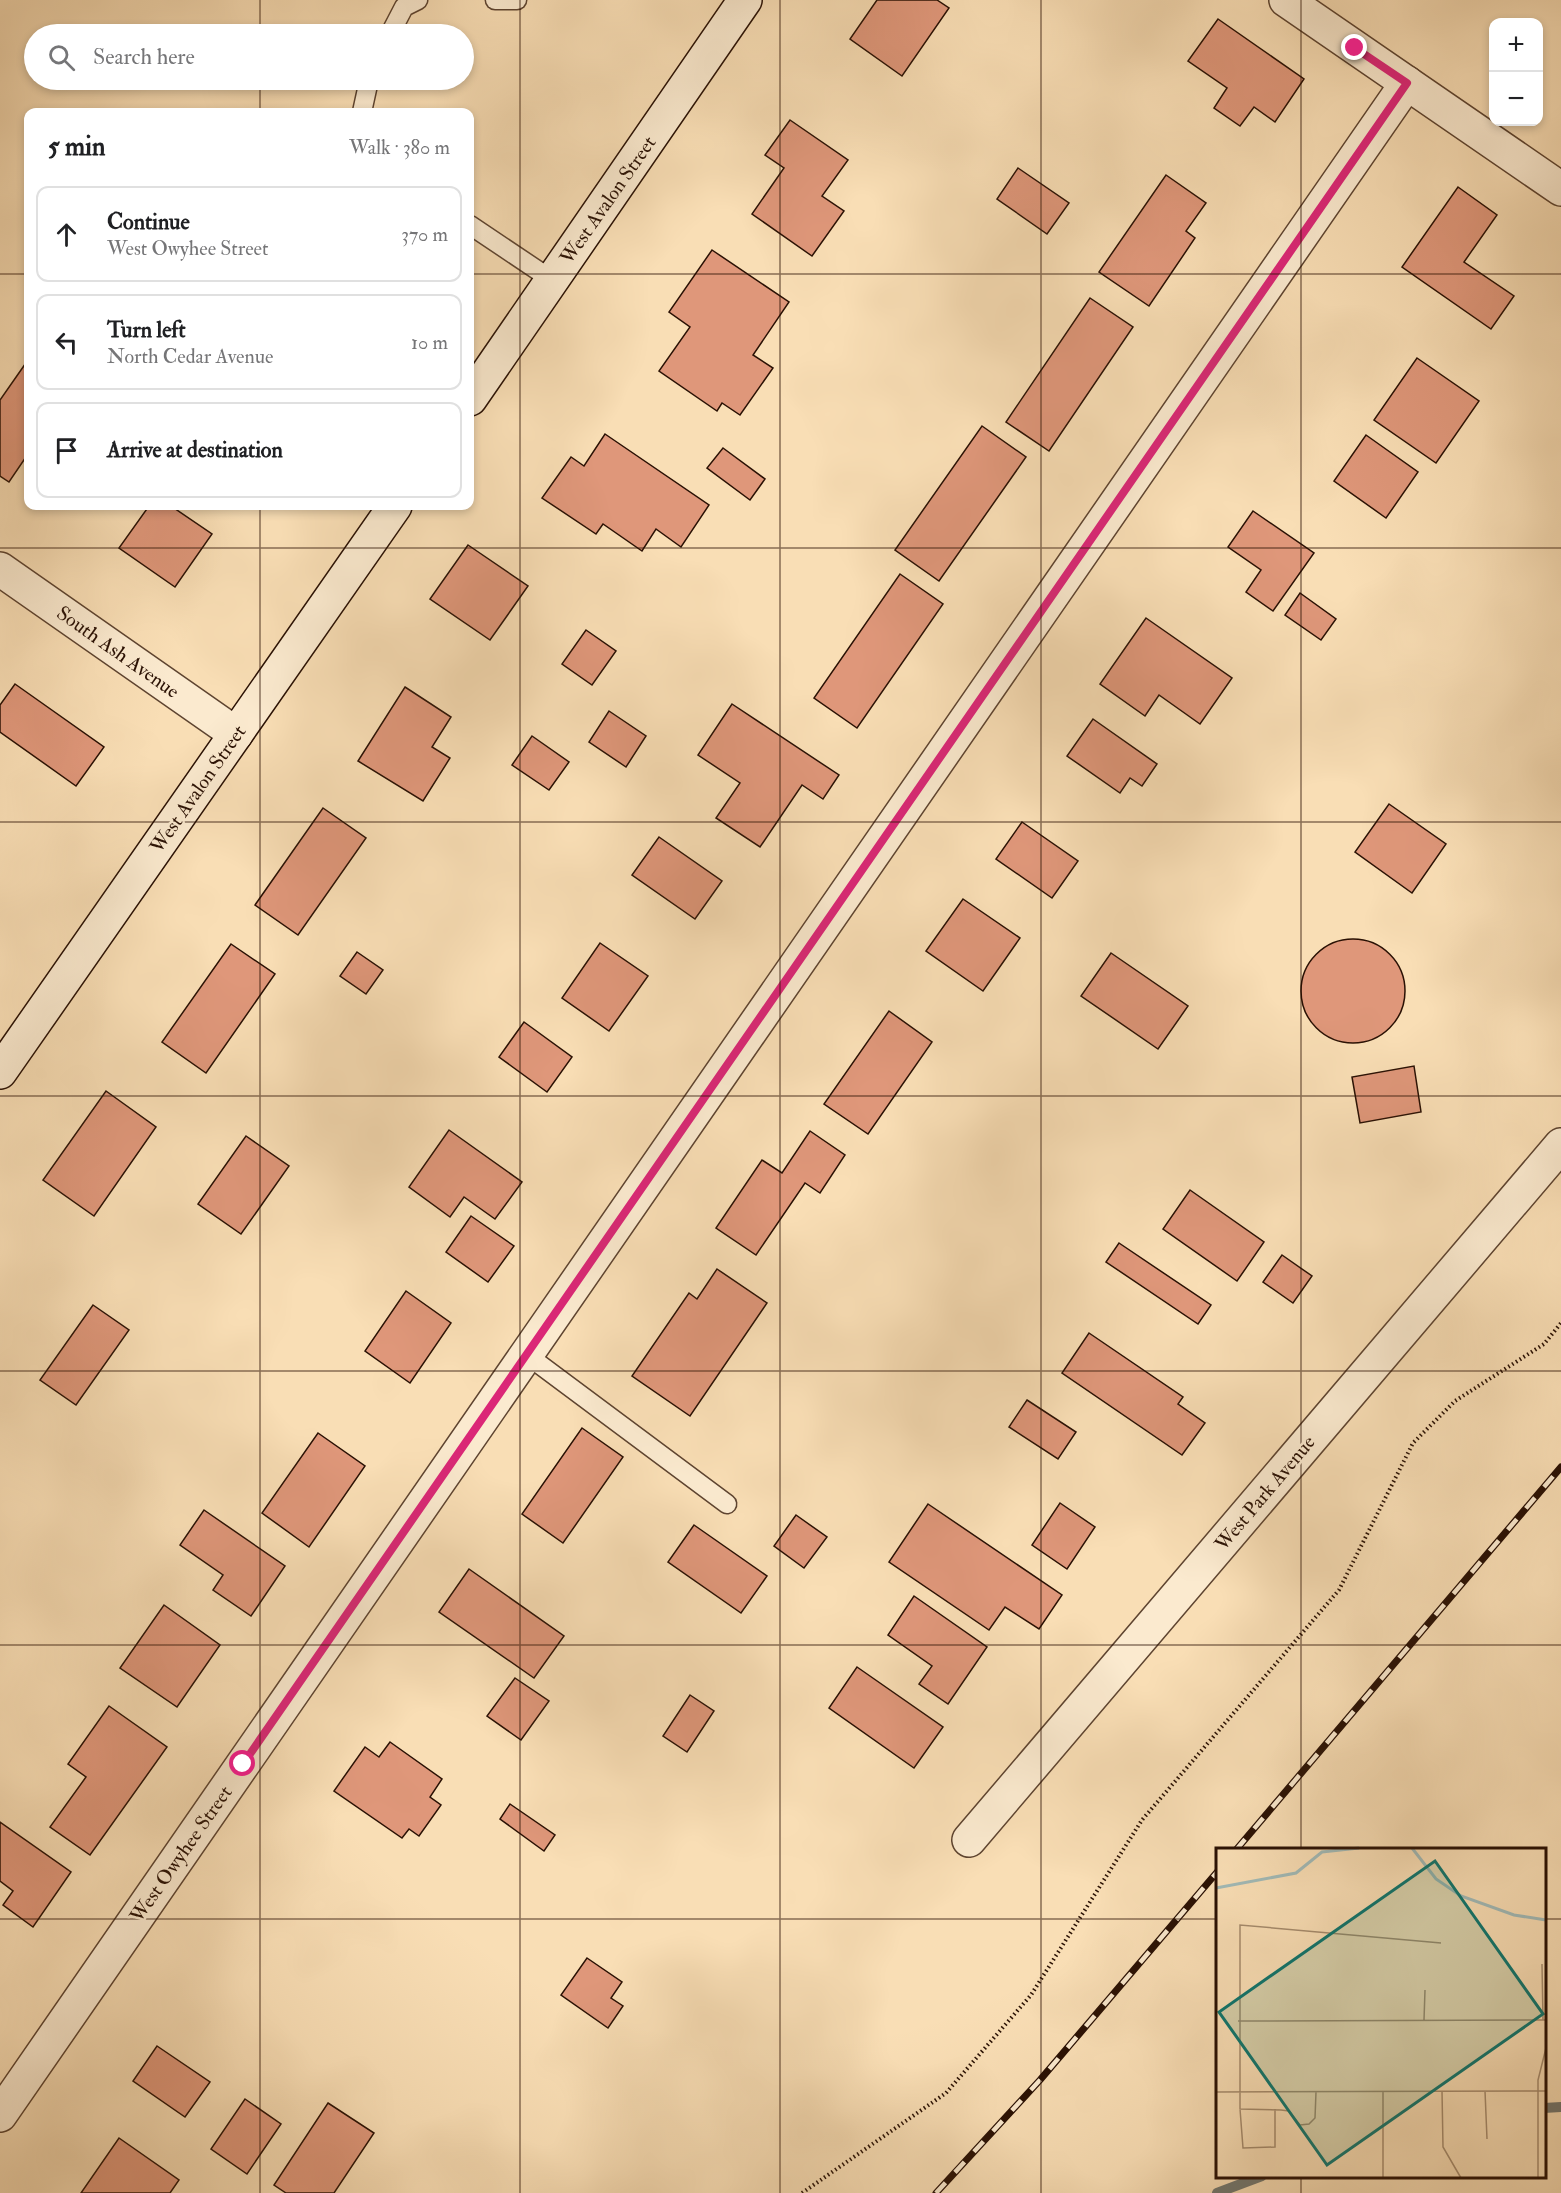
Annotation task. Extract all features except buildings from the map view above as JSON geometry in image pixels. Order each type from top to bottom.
[{"type":"street","name":"West Avalon Street","points":[[474,393],[745,0]]},
{"type":"street","points":[[1286,0],[1561,189]]},
{"type":"street","name":"West Owyhee Street","points":[[0,2115],[1407,83]]},
{"type":"street","name":"West Avalon Street","points":[[0,1072],[392,510]]},
{"type":"street","name":"South Ash Avenue","points":[[0,569],[236,734]]},
{"type":"street","name":"West Park Avenue","points":[[969,1840],[1561,1145]]},
{"type":"lane","points":[[395,24],[404,7],[418,0]]},
{"type":"lane","points":[[495,0],[517,0]]},
{"type":"lane","points":[[363,108],[367,90]]},
{"type":"lane","points":[[474,228],[552,280]]},
{"type":"lane","points":[[527,1355],[727,1504]]},
{"type":"path","points":[[802,2193],[946,2093],[1030,1995],[1142,1820],[1339,1590],[1413,1443],[1455,1401],[1544,1344],[1561,1323]]},
{"type":"waterway","points":[[1546,2108],[1561,2107]]},
{"type":"waterway","points":[[1217,2193],[1257,2178]]},
{"type":"railway","points":[[1238,1848],[1561,1467]]},
{"type":"railway","points":[[936,2193],[1040,2080],[1216,1873]]},
{"type":"route","points":[[243,1764],[1407,83],[1355,48]]}]
